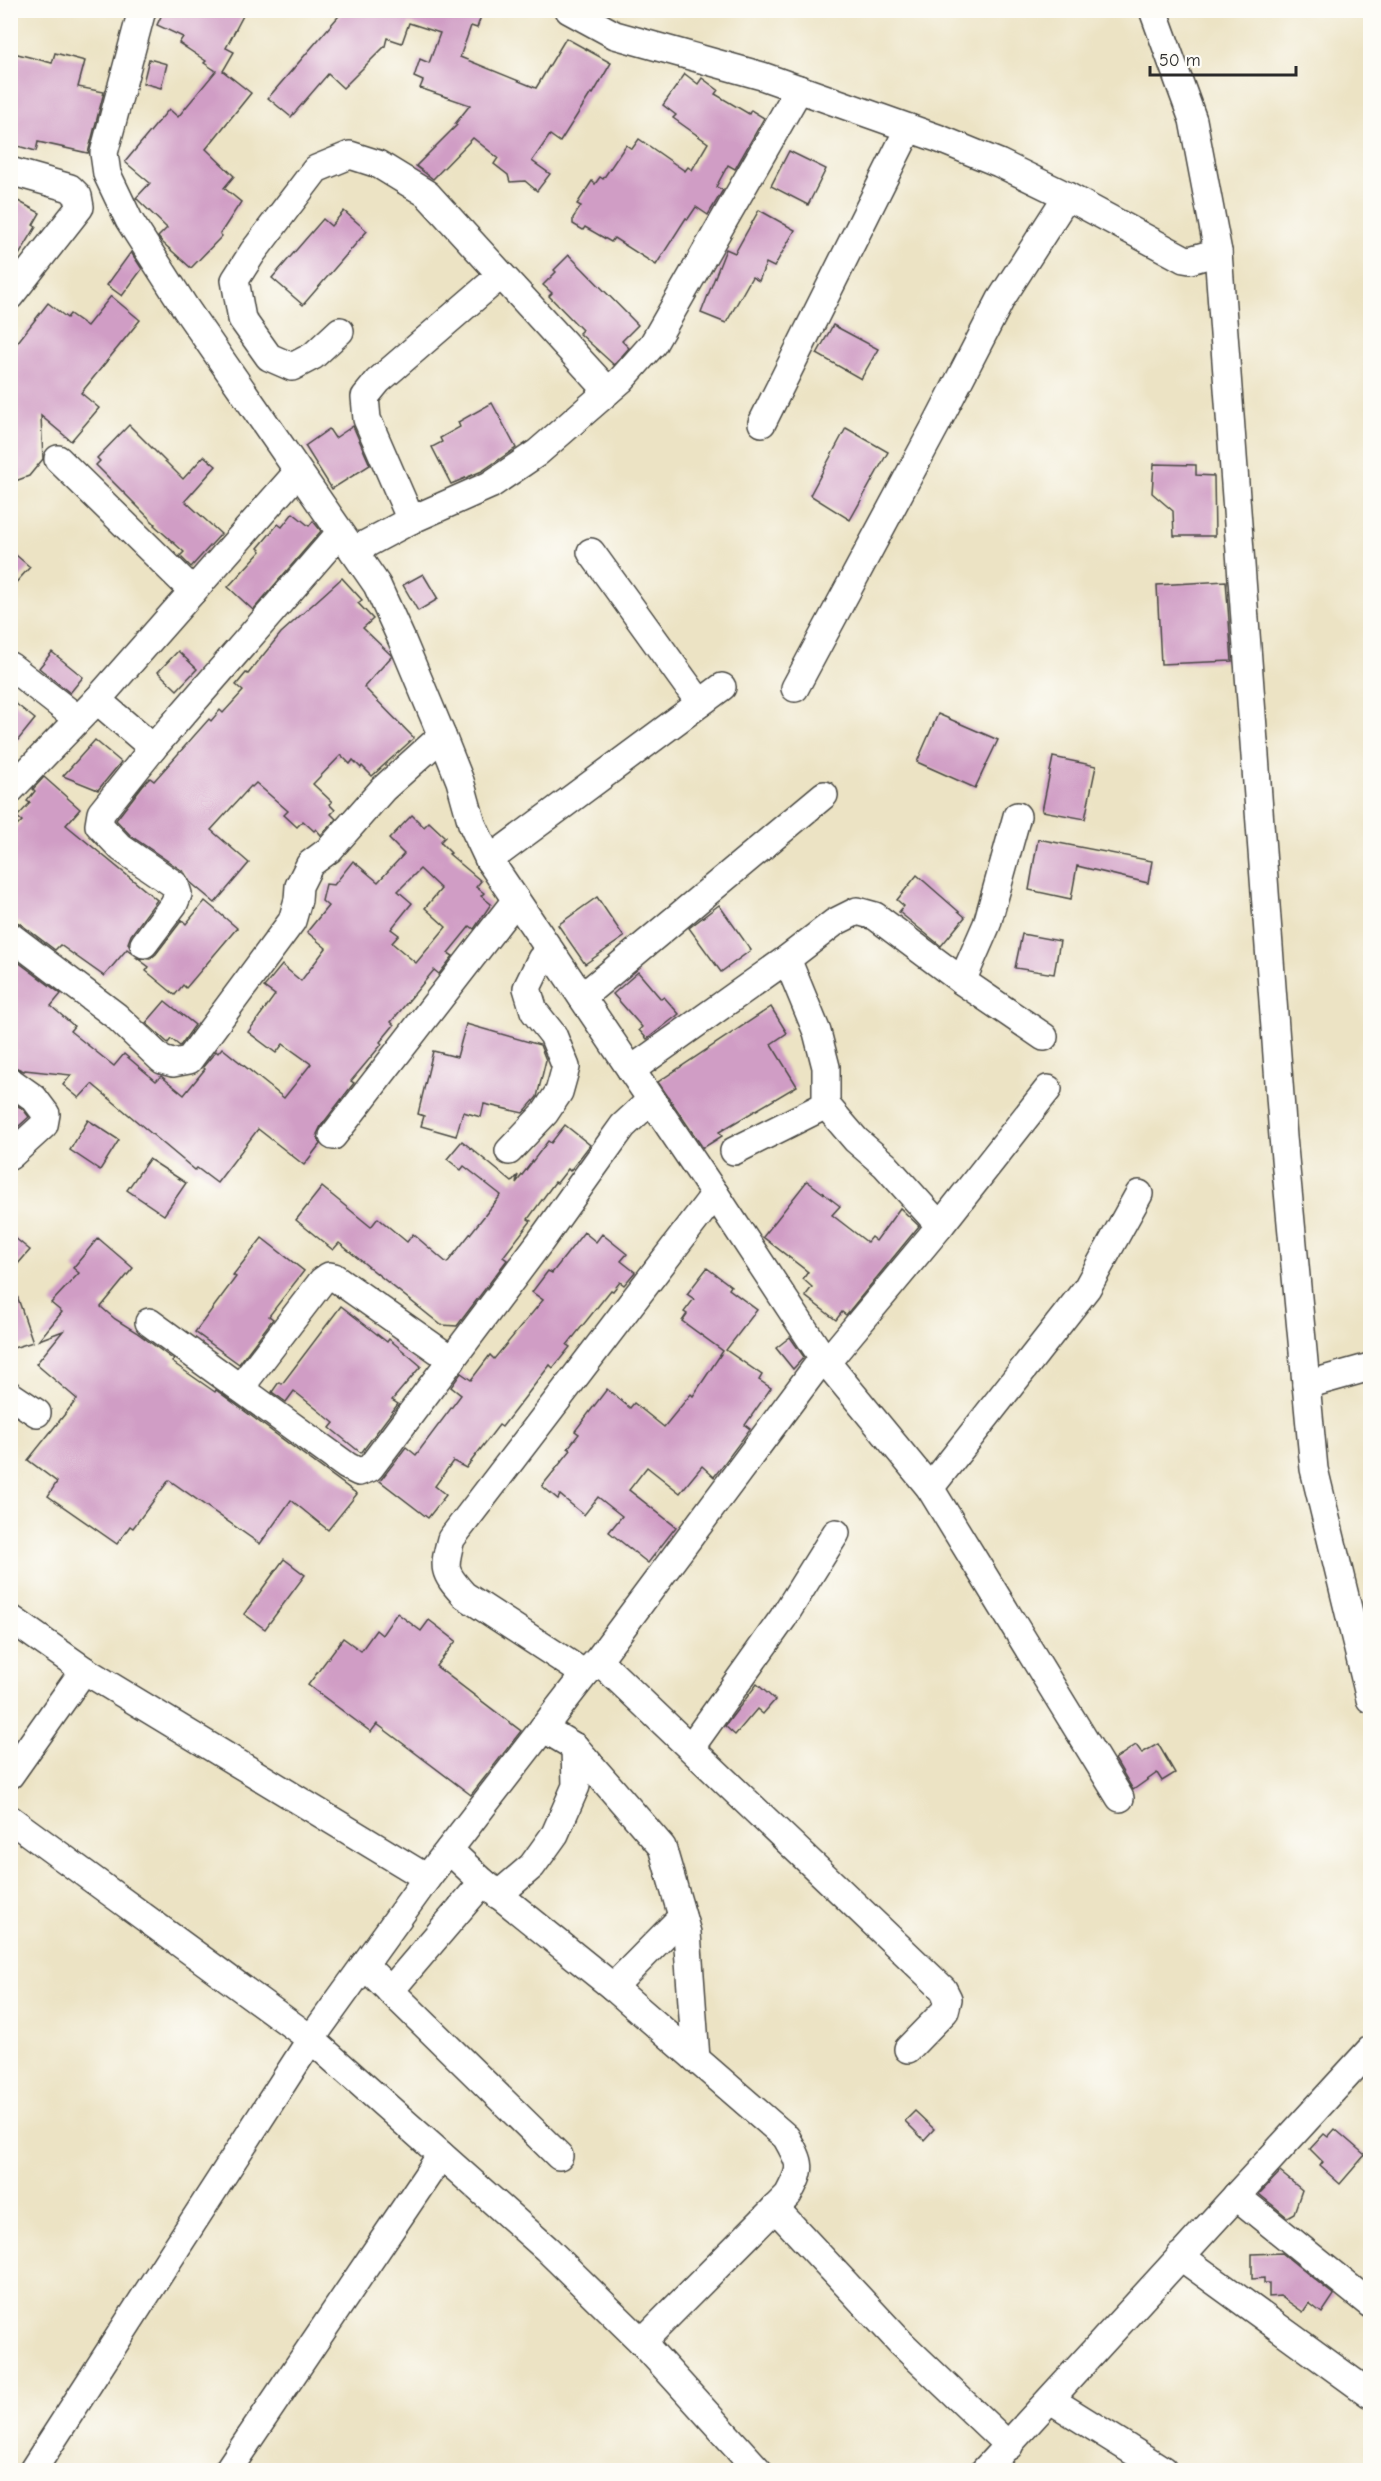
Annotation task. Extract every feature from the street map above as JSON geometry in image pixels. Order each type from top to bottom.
[{"type":"street","points":[[142,10],[104,153],[107,174],[129,220],[297,473],[377,585],[442,736],[460,782],[472,824],[489,860],[825,1361],[930,1488],[1120,1798]]},
{"type":"street","points":[[1153,10],[1193,120],[1218,252],[1283,1137],[1314,1469],[1371,1699]]},
{"type":"street","points":[[584,15],[615,35],[762,76],[909,128],[999,163],[1184,259],[1190,260],[1218,252]]},
{"type":"street","points":[[144,944],[174,904],[178,894],[175,885],[121,848],[99,825],[101,813],[153,748],[347,542],[411,520],[490,485],[537,453],[621,380],[653,344],[799,89]]},
{"type":"street","points":[[762,423],[909,128]]},
{"type":"street","points":[[340,331],[313,356],[292,367],[269,357],[242,319],[235,280],[253,252],[316,170],[350,155],[378,164],[427,194],[608,392]]},
{"type":"street","points":[[10,171],[70,188],[78,196],[80,207],[10,296]]},
{"type":"street","points":[[78,196],[107,174]]},
{"type":"street","points":[[795,688],[1001,299],[1066,196]]},
{"type":"street","points":[[411,520],[367,419],[364,397],[378,381],[501,275]]},
{"type":"street","points":[[58,459],[194,591]]},
{"type":"street","points":[[10,790],[97,700],[297,473]]},
{"type":"street","points":[[591,552],[700,704]]},
{"type":"street","points":[[10,666],[78,719]]},
{"type":"street","points":[[489,860],[722,687]]},
{"type":"street","points":[[97,700],[153,748]]},
{"type":"street","points":[[10,936],[116,1016],[162,1060],[173,1063],[189,1060],[292,921],[299,886],[310,864],[329,850],[383,789],[442,736]]},
{"type":"street","points":[[582,997],[824,795]]},
{"type":"street","points":[[962,981],[987,924],[1017,816]]},
{"type":"street","points":[[333,1136],[516,900]]},
{"type":"street","points":[[631,1070],[835,922],[857,911],[875,916],[962,981],[1044,1037]]},
{"type":"street","points":[[509,1151],[550,1106],[559,1092],[566,1067],[553,1035],[534,1011],[527,988],[541,959],[550,951]]},
{"type":"street","points":[[787,959],[817,1032],[826,1067],[826,1106],[841,1125],[885,1166],[940,1226]]},
{"type":"street","points":[[10,1081],[34,1098],[46,1114],[44,1125],[10,1156]]},
{"type":"street","points":[[33,2470],[311,2039],[427,1878],[592,1667],[825,1361],[940,1226],[1048,1089]]},
{"type":"street","points":[[149,1322],[347,1466],[359,1472],[370,1468],[623,1126],[651,1100]]},
{"type":"street","points":[[734,1151],[826,1106]]},
{"type":"street","points":[[715,1194],[451,1539],[444,1564],[450,1580],[464,1595],[592,1667],[691,1747],[943,1989],[948,1999],[945,2011],[908,2049]]},
{"type":"street","points":[[930,1488],[1087,1288],[1139,1194]]},
{"type":"street","points":[[240,1388],[322,1281],[329,1276],[334,1277],[452,1360]]},
{"type":"street","points":[[1306,1385],[1371,1366]]},
{"type":"street","points":[[10,1395],[37,1413]]},
{"type":"street","points":[[691,1747],[783,1618],[836,1533]]},
{"type":"street","points":[[10,1618],[84,1670],[427,1878]]},
{"type":"street","points":[[10,1775],[84,1670]]},
{"type":"street","points":[[543,1728],[574,1747],[662,1847],[687,1933],[696,2059]]},
{"type":"street","points":[[390,1991],[490,1889],[532,1866],[555,1833],[576,1786],[574,1747]]},
{"type":"street","points":[[10,1819],[311,2039],[547,2249],[642,2342],[758,2470]]},
{"type":"street","points":[[449,1850],[490,1889],[613,1987],[786,2138],[798,2158],[799,2175],[788,2195],[642,2342]]},
{"type":"street","points":[[613,1987],[682,1917]]},
{"type":"street","points":[[364,1965],[559,2156]]},
{"type":"street","points":[[986,2470],[1371,2050]]},
{"type":"street","points":[[240,2466],[441,2155]]},
{"type":"street","points":[[1236,2196],[1371,2304]]},
{"type":"street","points":[[775,2208],[901,2343],[1009,2446]]},
{"type":"street","points":[[1180,2256],[1371,2394]]},
{"type":"street","points":[[1051,2400],[1163,2470]]},
{"type":"building","points":[[164,10],[246,10],[226,48],[234,52],[223,71],[251,93],[206,149],[234,176],[224,188],[241,202],[220,234],[222,236],[191,268],[158,237],[167,228],[136,198],[150,183],[125,162],[169,109],[178,117],[216,71],[204,63],[206,61],[179,43],[183,37],[157,25]]},
{"type":"building","points":[[344,10],[483,10],[477,28],[471,26],[460,57],[536,88],[566,38],[611,63],[560,142],[550,135],[532,161],[550,174],[537,191],[525,181],[510,182],[508,175],[494,164],[498,158],[473,138],[433,179],[416,166],[457,125],[455,124],[470,105],[420,88],[423,81],[414,77],[420,59],[429,63],[440,33],[409,23],[402,43],[387,38],[385,46],[343,88],[328,74],[291,117],[268,98]]},
{"type":"building","points":[[10,52],[52,63],[55,53],[85,61],[78,87],[104,92],[88,153],[38,142],[36,151],[10,144]]},
{"type":"building","points":[[149,59],[167,64],[161,88],[143,83]]},
{"type":"building","points":[[685,74],[698,84],[702,78],[718,90],[715,94],[749,114],[751,110],[764,118],[735,169],[728,165],[716,187],[723,190],[708,215],[696,207],[688,219],[686,218],[656,265],[614,238],[611,242],[585,227],[583,230],[573,224],[573,218],[581,206],[577,204],[592,181],[595,184],[600,177],[603,179],[626,145],[632,149],[639,139],[685,171],[688,167],[692,170],[708,143],[673,118],[676,115],[663,105]]},
{"type":"building","points":[[789,151],[826,169],[808,205],[771,186]]},
{"type":"building","points":[[18,201],[40,213],[33,225],[36,227],[10,270],[10,215]]},
{"type":"building","points":[[759,210],[795,230],[774,267],[766,263],[759,281],[752,277],[726,323],[701,313],[726,249],[735,253]]},
{"type":"building","points":[[344,211],[367,231],[303,305],[272,278],[323,219],[331,226]]},
{"type":"building","points":[[131,252],[142,269],[122,296],[107,285]]},
{"type":"building","points":[[569,255],[638,325],[622,341],[629,348],[614,365],[579,333],[582,330],[549,296],[552,293],[543,285]]},
{"type":"building","points":[[111,296],[140,320],[81,393],[99,408],[71,441],[41,416],[43,459],[29,476],[10,483],[10,352],[48,303],[67,318],[70,314],[87,326]]},
{"type":"building","points":[[833,325],[878,349],[861,379],[817,354]]},
{"type":"building","points":[[492,403],[516,448],[482,471],[451,484],[432,447],[442,442],[440,438],[460,427],[458,422]]},
{"type":"building","points":[[129,425],[183,479],[204,456],[216,466],[185,501],[221,534],[191,567],[180,556],[184,552],[154,525],[96,465],[100,461],[97,458]]},
{"type":"building","points":[[353,426],[370,465],[332,489],[305,446],[329,429],[335,438]]},
{"type":"building","points":[[846,428],[888,452],[850,520],[810,495]]},
{"type":"building","points":[[1154,464],[1196,465],[1196,475],[1214,476],[1215,536],[1174,536],[1173,511],[1152,493]]},
{"type":"building","points":[[293,513],[309,526],[313,521],[321,531],[253,610],[228,587],[261,551],[258,548],[278,524],[282,527]]},
{"type":"building","points":[[10,550],[30,567],[10,589]]},
{"type":"building","points":[[423,574],[438,599],[418,611],[403,585]]},
{"type":"building","points":[[342,578],[362,600],[358,603],[373,619],[363,628],[392,656],[364,687],[414,738],[372,776],[362,766],[361,768],[353,760],[350,764],[341,755],[313,784],[332,802],[329,804],[335,810],[331,814],[336,819],[321,835],[303,821],[297,827],[284,815],[288,811],[256,783],[251,786],[211,830],[249,863],[215,903],[190,882],[184,872],[131,836],[116,820],[143,785],[150,778],[154,781],[209,719],[211,721],[220,710],[223,713],[243,691],[236,685],[246,673],[248,674],[281,633]]},
{"type":"building","points":[[1226,581],[1232,661],[1161,664],[1157,585]]},
{"type":"building","points":[[178,651],[197,669],[177,690],[158,672]]},
{"type":"building","points":[[52,652],[83,677],[70,693],[39,668]]},
{"type":"building","points":[[10,699],[35,719],[10,750]]},
{"type":"building","points":[[938,714],[998,740],[975,788],[917,762]]},
{"type":"building","points":[[95,740],[121,762],[98,790],[63,776]]},
{"type":"building","points":[[1053,757],[1096,766],[1085,819],[1042,811]]},
{"type":"building","points":[[44,777],[80,809],[66,825],[157,900],[131,935],[128,943],[132,953],[127,949],[104,976],[60,945],[55,950],[19,923],[10,920],[10,833],[22,821],[17,817],[30,803],[27,801],[35,791],[33,789]]},
{"type":"building","points":[[412,815],[424,827],[429,822],[445,837],[440,842],[451,853],[449,854],[481,881],[476,887],[484,893],[481,896],[491,904],[474,929],[470,926],[448,953],[453,956],[439,974],[434,970],[391,1022],[394,1025],[380,1042],[382,1044],[351,1081],[354,1083],[321,1126],[317,1134],[320,1144],[304,1165],[258,1129],[217,1183],[197,1168],[195,1170],[92,1084],[79,1098],[63,1085],[71,1075],[24,1071],[10,1065],[10,956],[61,994],[51,1006],[74,1026],[70,1031],[114,1066],[124,1054],[156,1081],[161,1076],[184,1095],[205,1069],[203,1067],[216,1051],[218,1053],[222,1048],[284,1098],[311,1064],[283,1044],[276,1053],[248,1032],[275,995],[264,987],[282,965],[301,981],[326,948],[307,932],[328,906],[322,901],[326,884],[334,885],[353,861],[378,882],[404,854],[389,839]],"holes":[[[420,869],[441,889],[425,908],[446,927],[416,963],[392,943],[399,935],[391,929],[412,903],[398,891]]]},
{"type":"building","points":[[1038,839],[1152,861],[1148,883],[1077,866],[1071,899],[1029,890]]},
{"type":"building","points":[[917,875],[965,917],[941,946],[899,912],[904,906],[897,900]]},
{"type":"building","points":[[597,897],[624,937],[585,964],[558,925]]},
{"type":"building","points":[[205,901],[237,928],[186,988],[183,985],[175,995],[146,971],[149,967],[137,958],[150,959],[156,954],[182,920],[186,924]]},
{"type":"building","points":[[719,905],[751,950],[721,972],[689,928]]},
{"type":"building","points":[[1022,934],[1060,941],[1054,974],[1015,968]]},
{"type":"building","points":[[638,972],[661,999],[664,997],[679,1014],[647,1039],[639,1030],[642,1027],[613,994]]},
{"type":"building","points":[[165,1001],[195,1025],[180,1046],[171,1039],[168,1043],[146,1023]]},
{"type":"building","points":[[771,1007],[787,1033],[771,1044],[797,1086],[719,1132],[722,1136],[703,1148],[658,1082]]},
{"type":"building","points":[[466,1024],[540,1045],[546,1060],[537,1097],[523,1113],[484,1104],[481,1117],[463,1112],[456,1136],[421,1126],[424,1116],[418,1114],[433,1051],[457,1057]]},
{"type":"building","points":[[10,1101],[23,1109],[29,1117],[10,1134]]},
{"type":"building","points":[[88,1120],[119,1140],[100,1170],[70,1150]]},
{"type":"building","points":[[565,1125],[590,1145],[570,1171],[568,1169],[557,1183],[555,1182],[528,1219],[531,1221],[503,1257],[507,1260],[457,1326],[441,1325],[339,1243],[333,1250],[296,1220],[322,1187],[371,1227],[378,1218],[407,1242],[413,1234],[447,1263],[501,1195],[464,1166],[461,1170],[447,1159],[462,1141],[512,1182],[518,1175],[516,1183],[548,1141],[551,1143]]},
{"type":"building","points":[[149,1159],[186,1183],[164,1215],[127,1190]]},
{"type":"building","points":[[807,1181],[840,1206],[832,1215],[867,1242],[871,1237],[876,1241],[900,1208],[919,1226],[846,1315],[842,1312],[836,1320],[805,1296],[812,1287],[803,1279],[808,1272],[763,1237]]},
{"type":"building","points":[[584,1232],[596,1242],[602,1234],[627,1254],[621,1261],[635,1272],[624,1285],[620,1282],[613,1291],[611,1290],[567,1345],[570,1347],[553,1368],[550,1365],[502,1427],[499,1425],[466,1468],[453,1461],[435,1486],[446,1495],[428,1518],[380,1481],[406,1447],[416,1455],[461,1395],[451,1387],[461,1373],[471,1380],[490,1355],[494,1359],[543,1300],[532,1292],[548,1271],[552,1273]]},
{"type":"building","points":[[10,1234],[30,1250],[10,1273]]},
{"type":"building","points":[[98,1238],[133,1268],[101,1307],[174,1360],[172,1362],[215,1392],[216,1390],[357,1494],[328,1530],[291,1500],[260,1544],[169,1480],[133,1528],[130,1526],[117,1544],[48,1496],[57,1482],[28,1460],[77,1399],[36,1364],[63,1331],[39,1340],[62,1312],[51,1303],[79,1273],[73,1268]]},
{"type":"building","points":[[262,1238],[304,1271],[269,1316],[273,1319],[239,1364],[195,1332],[236,1277],[233,1275]]},
{"type":"building","points":[[707,1268],[731,1286],[729,1289],[757,1310],[726,1350],[762,1375],[759,1380],[771,1388],[745,1425],[750,1429],[714,1477],[702,1466],[680,1493],[647,1467],[629,1490],[676,1527],[648,1563],[609,1532],[622,1516],[598,1497],[584,1515],[560,1495],[558,1499],[542,1486],[571,1450],[568,1448],[579,1434],[575,1431],[607,1389],[630,1408],[634,1403],[664,1427],[691,1394],[693,1396],[723,1351],[682,1321],[687,1314],[684,1312],[694,1299],[687,1294]]},
{"type":"building","points":[[13,1284],[33,1342],[10,1349],[10,1285]]},
{"type":"building","points":[[341,1306],[387,1342],[389,1339],[421,1366],[392,1400],[398,1404],[361,1453],[330,1428],[334,1423],[294,1391],[286,1402],[272,1392],[279,1382],[282,1384]]},
{"type":"building","points":[[790,1337],[804,1357],[793,1369],[776,1348]]},
{"type":"building","points":[[284,1559],[305,1575],[265,1629],[244,1614]]},
{"type":"building","points":[[397,1613],[421,1631],[429,1620],[456,1641],[436,1666],[521,1731],[471,1795],[377,1724],[371,1732],[308,1685],[343,1638],[361,1651],[376,1630],[382,1635]]},
{"type":"building","points":[[757,1684],[775,1700],[763,1714],[757,1709],[735,1735],[725,1726]]},
{"type":"building","points":[[1158,1744],[1175,1773],[1162,1781],[1157,1773],[1133,1790],[1115,1759],[1136,1745],[1142,1753]]},
{"type":"building","points":[[915,2111],[934,2129],[924,2140],[905,2121]]},
{"type":"building","points":[[1335,2129],[1365,2155],[1340,2184],[1320,2166],[1323,2162],[1310,2149],[1324,2134],[1328,2137]]},
{"type":"building","points":[[1280,2172],[1302,2190],[1294,2213],[1287,2217],[1259,2194]]},
{"type":"building","points":[[1282,2253],[1334,2295],[1322,2313],[1309,2303],[1303,2312],[1280,2296],[1269,2297],[1269,2283],[1264,2283],[1264,2278],[1252,2279],[1252,2254]]}]
